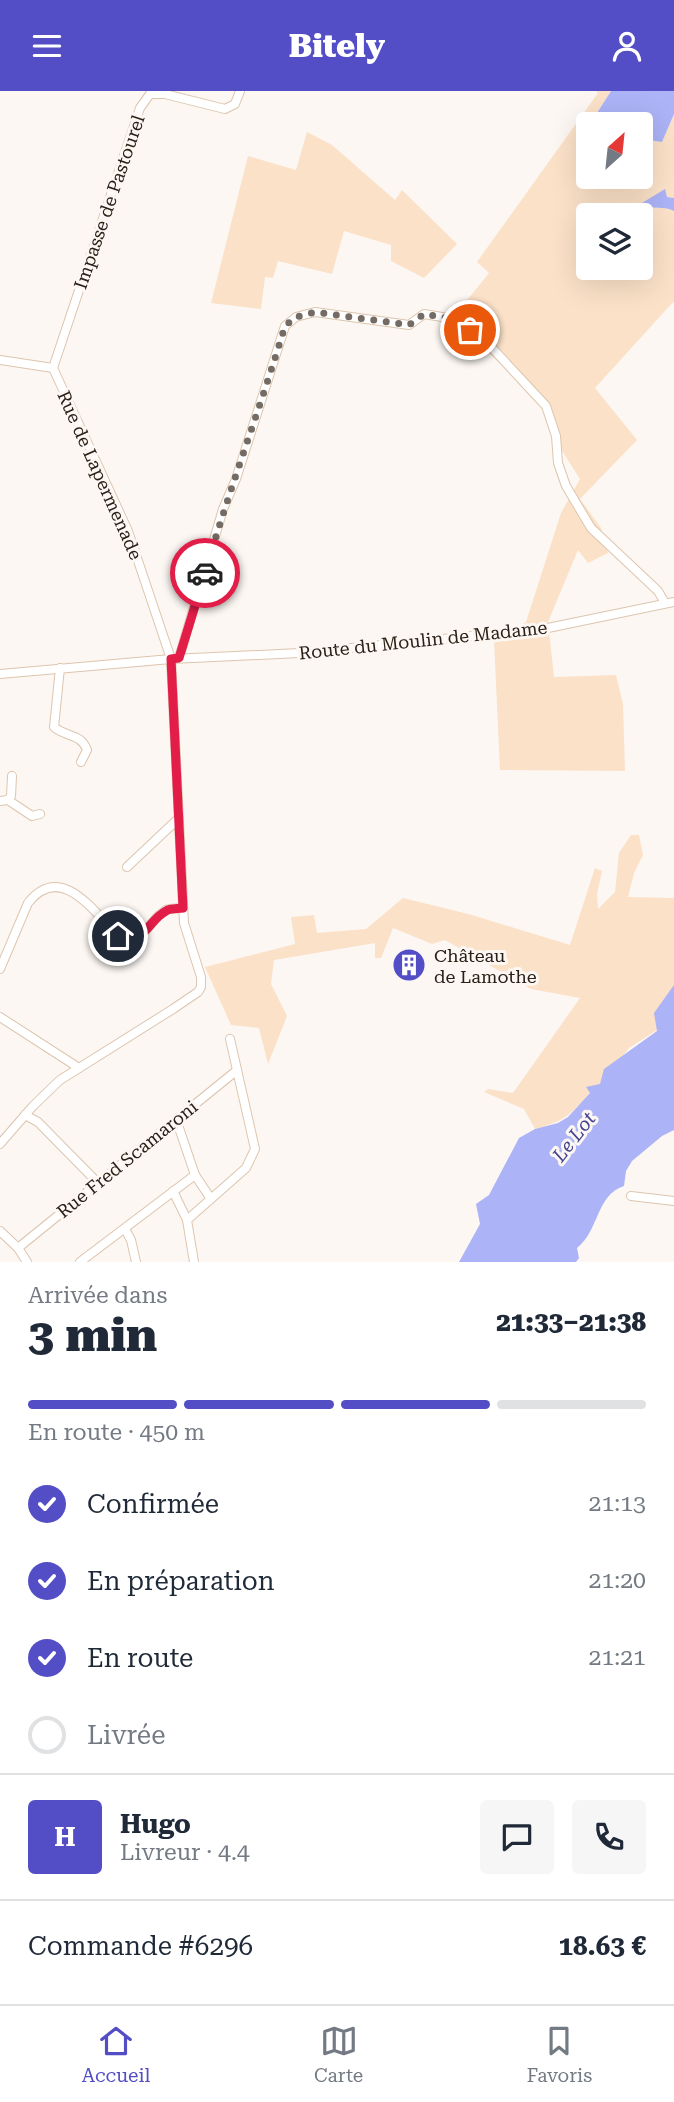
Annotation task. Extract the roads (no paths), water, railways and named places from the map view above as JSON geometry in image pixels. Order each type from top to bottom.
[{"type":"street","name":"Impasse de Pastourel","points":[[53,368],[139,108],[150,94],[165,94],[225,109],[235,104],[240,91]]},
{"type":"street","points":[[0,1144],[44,1093],[198,992],[201,987],[201,977],[184,923],[175,659],[285,326],[296,317],[315,312],[409,325],[424,314],[431,314],[454,319],[470,330],[494,350],[546,406],[556,436],[558,463],[566,486],[591,528],[669,603]]},
{"type":"street","points":[[0,359],[53,368]]},
{"type":"street","name":"Rue de Lapermenade","points":[[53,368],[128,531],[175,659]]},
{"type":"street","name":"Route du Moulin de Madame","points":[[175,659],[300,653],[543,629],[669,603]]},
{"type":"street","points":[[0,674],[175,659]]},
{"type":"street","points":[[60,668],[54,727],[84,742],[87,750],[81,762]]},
{"type":"street","points":[[12,776],[11,796],[4,801],[32,816],[40,814]]},
{"type":"street","points":[[127,867],[179,818]]},
{"type":"street","points":[[0,969],[28,903],[34,895],[46,889],[57,886],[68,888],[118,936],[127,939],[137,937],[167,910],[183,908]]},
{"type":"street","points":[[0,1017],[79,1068]]},
{"type":"street","points":[[187,1220],[246,1168],[254,1149],[230,1039]]},
{"type":"street","name":"Rue Fred Scamaroni","points":[[18,1248],[236,1071]]},
{"type":"street","points":[[25,1115],[38,1122],[98,1182]]},
{"type":"street","points":[[176,1119],[195,1175],[211,1199]]},
{"type":"street","points":[[80,1262],[195,1175]]},
{"type":"street","points":[[173,1191],[187,1220],[194,1262]]},
{"type":"street","points":[[631,1196],[674,1201]]},
{"type":"street","points":[[125,1229],[131,1240],[136,1262]]},
{"type":"street","points":[[0,1231],[18,1248],[27,1262]]},
{"type":"water","points":[[611,91],[674,91],[674,114],[662,142],[653,141],[653,112],[598,112]]},
{"type":"water","points":[[665,189],[667,197],[674,198],[674,211],[653,207],[653,203],[642,203]]},
{"type":"water","name":"Le Lot","points":[[674,985],[674,1130],[662,1136],[632,1161],[626,1171],[624,1186],[608,1197],[590,1232],[577,1248],[579,1258],[576,1262],[459,1262],[480,1224],[476,1204],[489,1195],[519,1138],[568,1117],[590,1093],[586,1087],[600,1084],[604,1069],[657,1031],[654,1013]]},
{"type":"place","name":"Château de Lamothe","points":[[409,965]]}]
